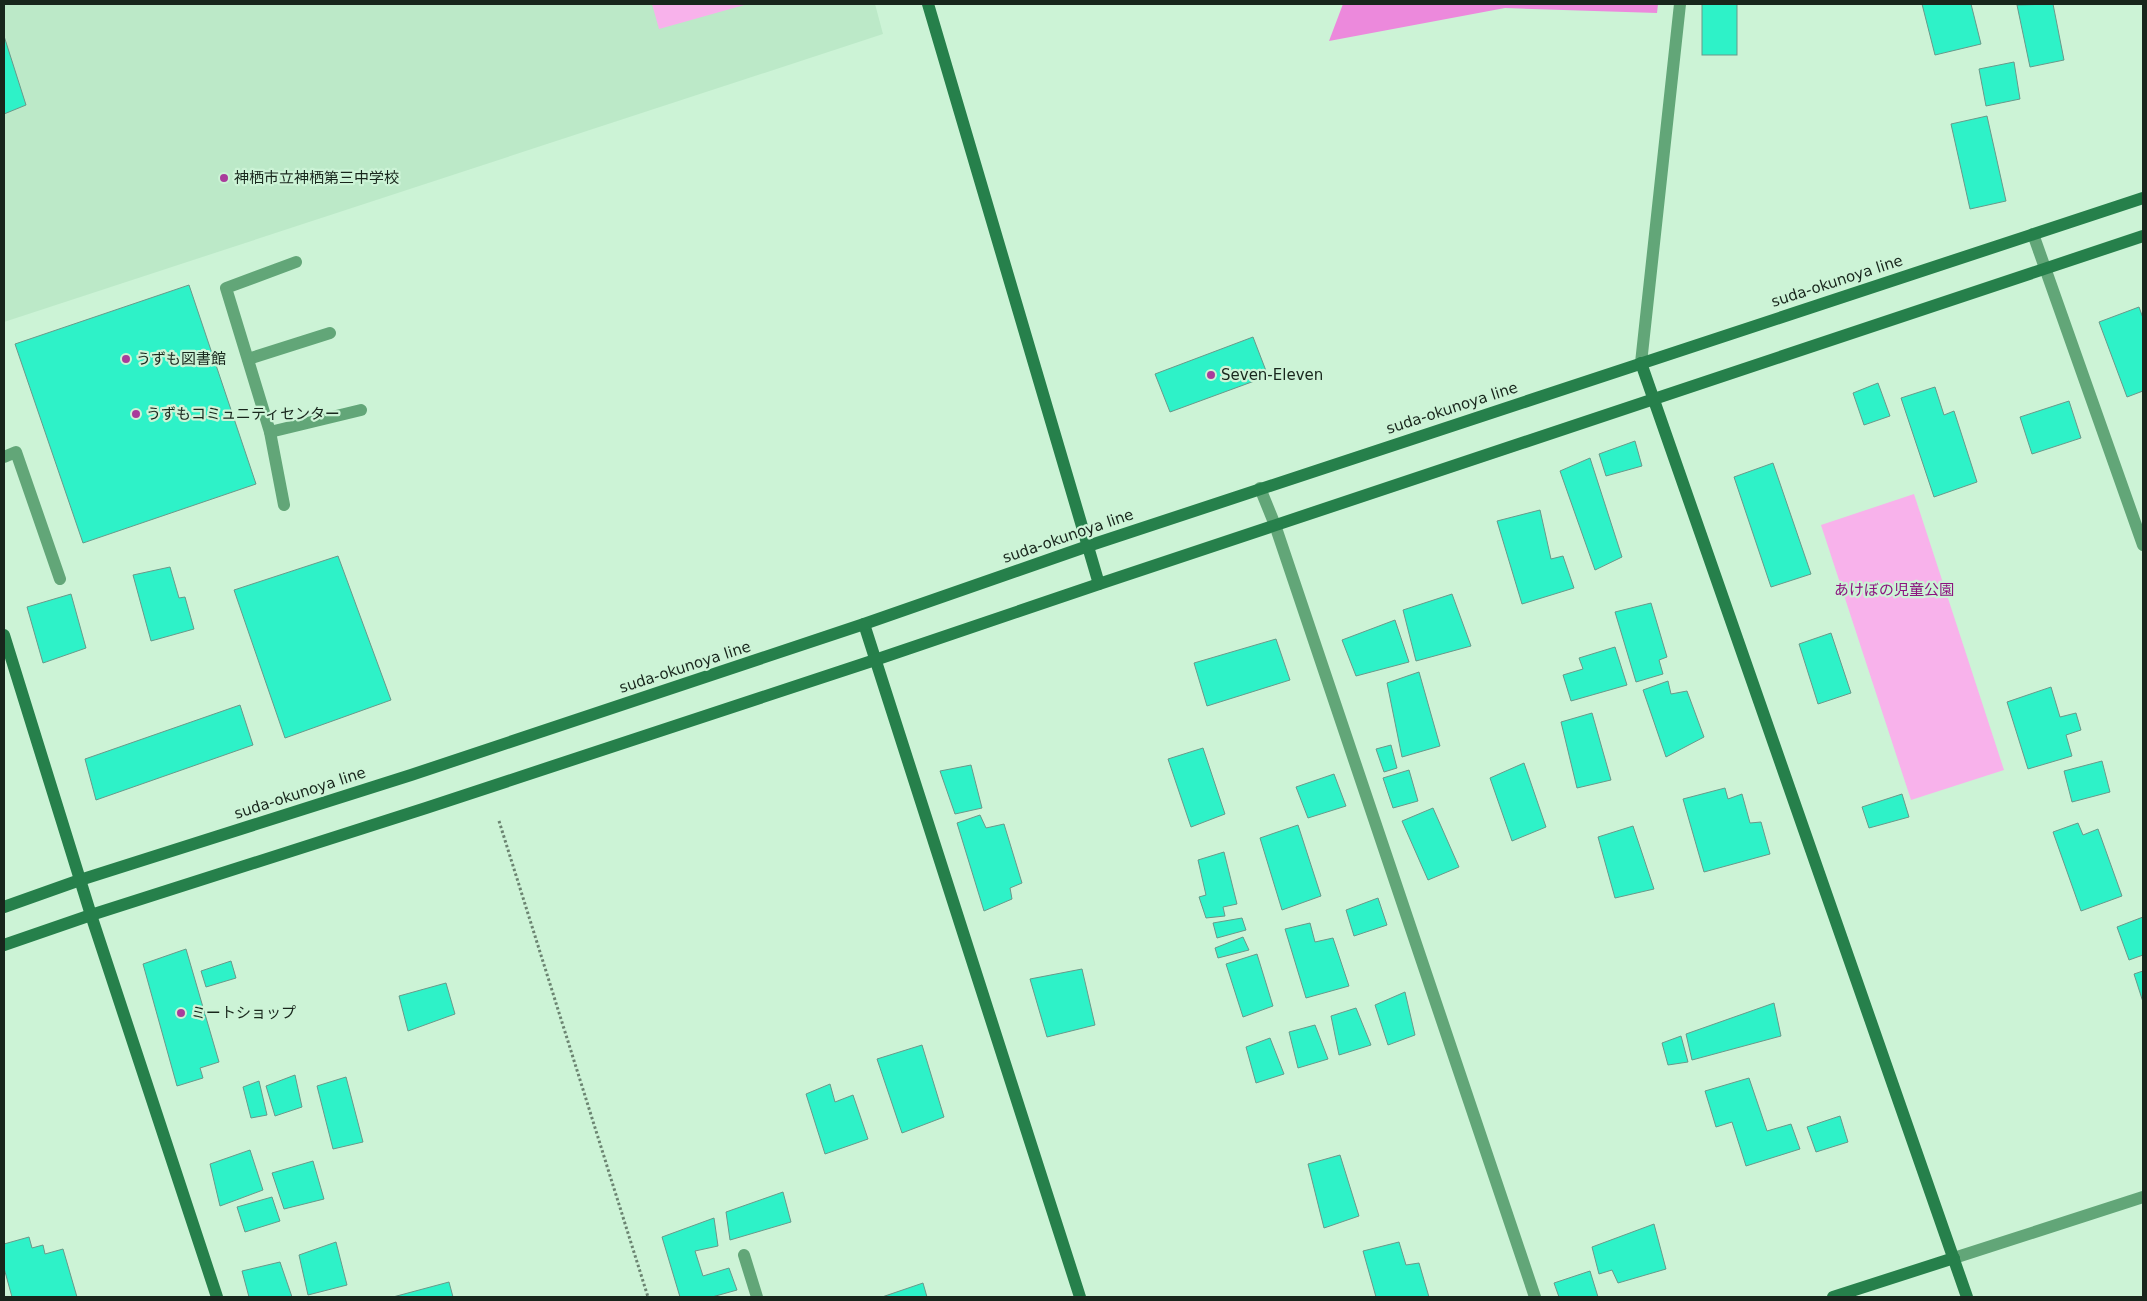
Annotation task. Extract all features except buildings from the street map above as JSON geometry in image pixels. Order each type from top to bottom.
[{"type":"main road","points":[[928,4],[1099,584]]},
{"type":"main road","name":"suda-okunoya line","points":[[4,906],[411,774],[864,624],[1260,488],[2143,198]]},
{"type":"main road","points":[[4,945],[90,915],[436,805],[875,660],[2143,236]]},
{"type":"main road","points":[[1641,363],[1967,1297]]},
{"type":"main road","points":[[864,624],[1080,1297]]},
{"type":"main road","points":[[4,636],[6,651],[90,915],[217,1297]]},
{"type":"main road","points":[[1833,1297],[1954,1258]]},
{"type":"street","points":[[1641,363],[1680,4]]},
{"type":"street","points":[[2033,234],[2143,545]]},
{"type":"street","points":[[284,505],[270,432],[226,288],[296,262]]},
{"type":"street","points":[[248,359],[330,333]]},
{"type":"street","points":[[270,432],[360,410]]},
{"type":"street","points":[[4,457],[16,452],[60,579]]},
{"type":"street","points":[[1260,488],[1275,525],[1535,1297]]},
{"type":"street","points":[[1954,1258],[2143,1197]]},
{"type":"street","points":[[744,1255],[757,1297]]},
{"type":"path","points":[[499,822],[648,1297]]},
{"type":"shaded area","name":"神栖市立神栖第三中学校","points":[[4,4],[875,4],[883,34],[4,322]]},
{"type":"shaded area","points":[[1343,4],[1658,4],[1657,13],[1505,8],[1329,41]]},
{"type":"green space","points":[[652,4],[748,4],[659,29]]},
{"type":"green space","name":"あけぼの児童公園","points":[[1914,494],[2004,770],[1911,800],[1821,525]]},
{"type":"place","name":"神栖市立神栖第三中学校","points":[[224,178]]},
{"type":"place","name":"うずも図書館","points":[[126,359]]},
{"type":"place","name":"Seven-Eleven","points":[[1211,375]]},
{"type":"place","name":"うずもコミュニティセンター","points":[[136,414]]},
{"type":"place","name":"ミートショップ","points":[[181,1013]]}]
